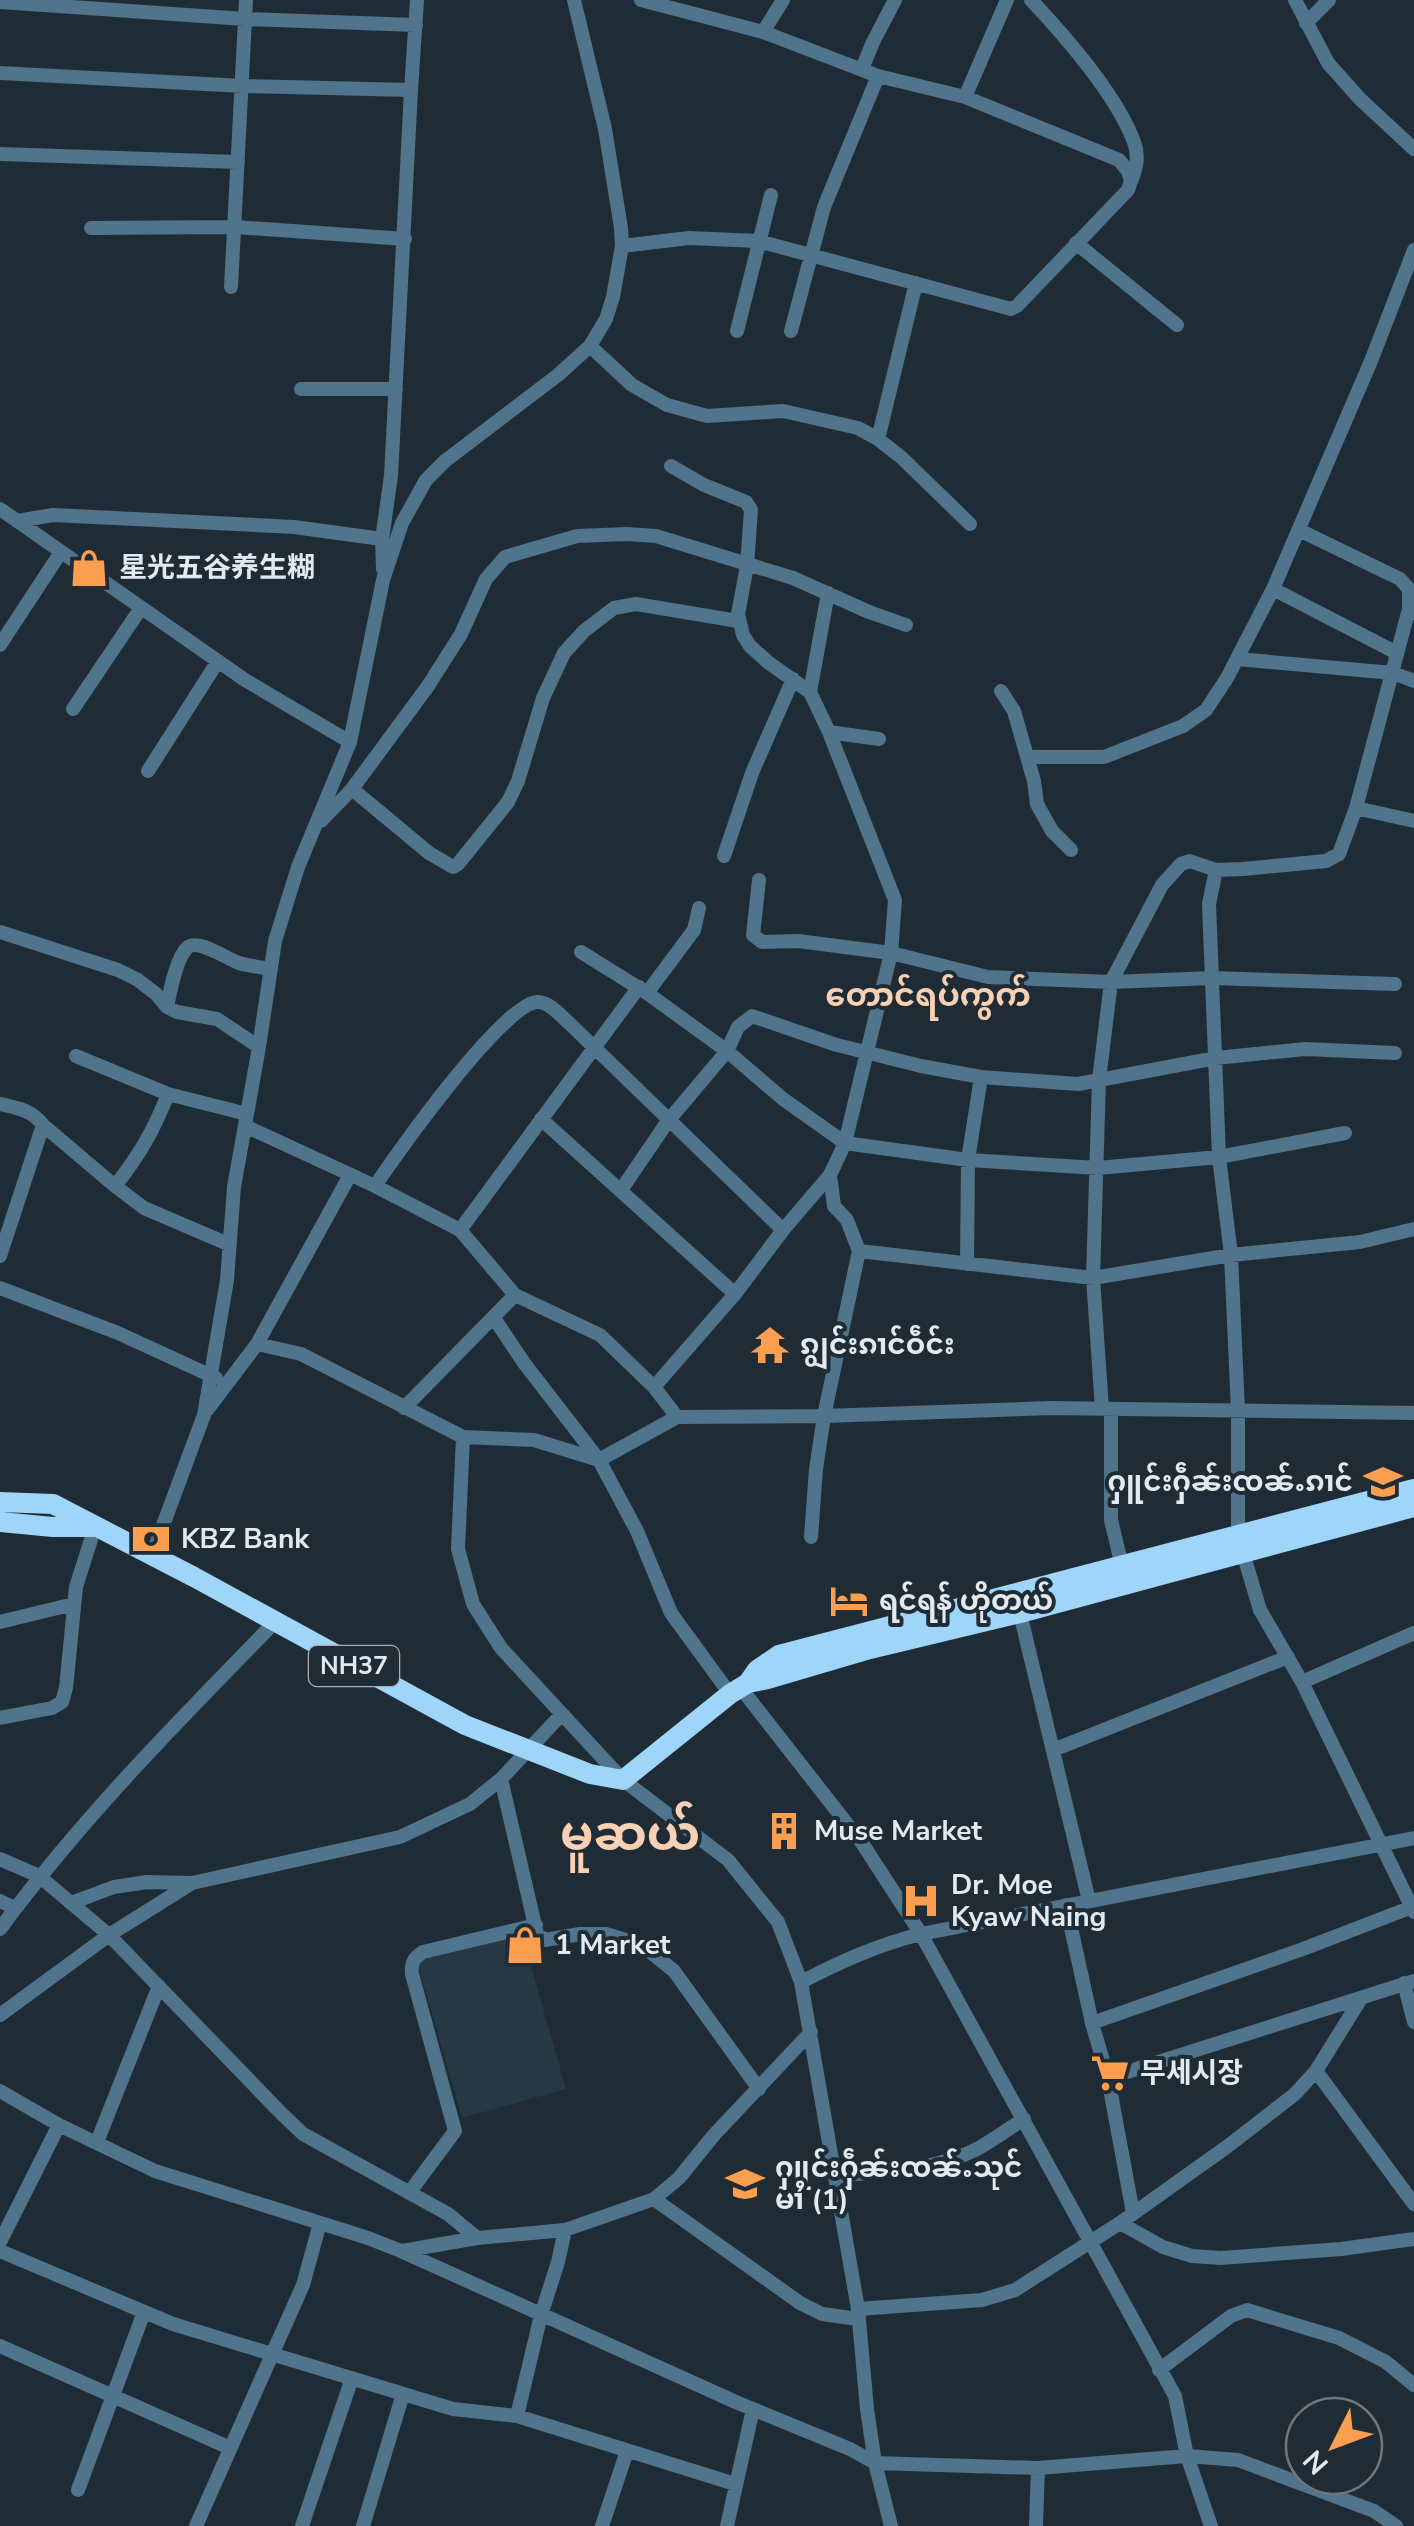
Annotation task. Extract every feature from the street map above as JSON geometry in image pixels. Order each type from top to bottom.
[{"type":"highway","points":[[623,1780],[739,1688],[1018,1604],[1240,1545],[1414,1488]]},
{"type":"highway","name":"NH37","points":[[0,1502],[53,1504],[466,1725],[590,1774],[623,1780]]},
{"type":"highway","points":[[1018,1604],[1122,1566],[1414,1507]]},
{"type":"highway","name":"NH37","points":[[0,1522],[95,1527]]},
{"type":"street","points":[[231,287],[246,0]]},
{"type":"street","points":[[383,580],[382,540],[392,476],[410,90],[418,0]]},
{"type":"street","points":[[152,1555],[204,1415],[226,1280],[234,1187],[274,941],[298,867],[350,742],[383,580],[402,524],[426,480],[445,460],[590,346],[606,319],[622,246],[606,129],[574,0]]},
{"type":"street","points":[[640,0],[763,32],[878,76],[965,97],[1119,160],[1132,181]]},
{"type":"street","points":[[763,32],[783,0]]},
{"type":"street","points":[[862,69],[894,0]]},
{"type":"street","points":[[965,97],[1007,0]]},
{"type":"street","points":[[622,246],[689,238],[758,241],[1011,309],[1018,306],[1128,190],[1137,163],[1135,144],[1114,102],[1031,0]]},
{"type":"street","points":[[1295,0],[1328,63],[1414,149]]},
{"type":"street","points":[[1306,23],[1329,0]]},
{"type":"street","points":[[0,2],[245,19],[416,25]]},
{"type":"street","points":[[0,73],[410,90]]},
{"type":"street","points":[[791,331],[824,207],[878,76]]},
{"type":"street","points":[[0,154],[238,162]]},
{"type":"street","points":[[737,331],[771,195]]},
{"type":"street","points":[[90,228],[236,227],[405,239]]},
{"type":"street","points":[[1076,244],[1177,325]]},
{"type":"street","points":[[1028,757],[1104,757],[1183,726],[1206,710],[1273,589],[1414,250]]},
{"type":"street","points":[[878,439],[916,283]]},
{"type":"street","points":[[590,346],[632,385],[667,404],[707,416],[782,411],[858,428],[878,439],[970,524]]},
{"type":"street","points":[[301,390],[396,390]]},
{"type":"street","points":[[654,1387],[830,1175],[845,1143],[891,953],[895,900],[810,692],[750,646],[738,622],[752,515],[746,502],[671,466]]},
{"type":"street","points":[[0,509],[259,689],[350,742]]},
{"type":"street","points":[[17,521],[52,515],[294,528],[382,540]]},
{"type":"street","points":[[1122,1566],[1111,1520],[1106,1409],[1093,1278],[1099,1080],[1111,982],[1162,885],[1190,861],[1216,870],[1326,862],[1339,854],[1356,808],[1412,611],[1408,589],[1400,579],[1299,530]]},
{"type":"street","points":[[314,828],[352,789],[428,686],[461,634],[486,579],[505,557],[577,536],[656,536],[794,578],[906,625]]},
{"type":"street","points":[[0,645],[61,552]]},
{"type":"street","points":[[1273,589],[1397,653]]},
{"type":"street","points":[[810,692],[828,593]]},
{"type":"street","points":[[352,789],[429,853],[453,867],[508,802],[543,698],[564,653],[584,631],[614,608],[636,604],[738,622]]},
{"type":"street","points":[[73,709],[141,608]]},
{"type":"street","points":[[1237,659],[1393,673],[1414,681]]},
{"type":"street","points":[[148,771],[218,661]]},
{"type":"street","points":[[724,856],[752,774],[792,679]]},
{"type":"street","points":[[1002,691],[1014,711],[1037,804],[1052,831],[1071,850]]},
{"type":"street","points":[[829,732],[879,739]]},
{"type":"street","points":[[1356,808],[1414,821]]},
{"type":"street","points":[[1092,2023],[1413,1910],[1302,1682],[1260,1610],[1240,1545],[1231,1255],[1219,1157],[1210,904],[1216,870]]},
{"type":"street","points":[[759,880],[753,934],[762,942],[798,941],[891,953],[988,977],[1394,984]]},
{"type":"street","points":[[460,1230],[594,1047],[694,930],[699,908]]},
{"type":"street","points":[[0,932],[118,970],[138,980],[177,1012],[217,1018],[259,1047]]},
{"type":"street","points":[[167,1006],[182,956],[196,944],[242,964],[270,969]]},
{"type":"street","points":[[581,952],[643,990],[845,1143],[968,1160],[1098,1168],[1219,1157],[1346,1134]]},
{"type":"street","points":[[376,1186],[404,1142],[481,1047],[537,1002],[548,1006],[594,1047],[784,1230]]},
{"type":"street","points":[[621,1190],[668,1121],[726,1051],[738,1027],[752,1016],[837,1046],[921,1066],[1078,1084],[1216,1058],[1305,1049],[1395,1053]]},
{"type":"street","points":[[76,1056],[168,1094],[246,1120],[460,1230],[515,1296],[600,1334],[654,1387],[677,1417]]},
{"type":"street","points":[[967,1264],[968,1160],[982,1076]]},
{"type":"street","points":[[115,1186],[141,1152],[168,1094]]},
{"type":"street","points":[[0,1104],[36,1115],[44,1126],[144,1208],[228,1244]]},
{"type":"street","points":[[540,1120],[735,1294]]},
{"type":"street","points":[[0,1256],[44,1126]]},
{"type":"street","points":[[204,1415],[257,1344],[350,1175]]},
{"type":"street","points":[[811,1537],[824,1416],[859,1252],[847,1220],[834,1206],[830,1175]]},
{"type":"street","points":[[859,1252],[1093,1278],[1231,1255],[1360,1242],[1414,1230]]},
{"type":"street","points":[[0,1288],[118,1332],[228,1384]]},
{"type":"street","points":[[404,1408],[515,1296]]},
{"type":"street","points":[[494,1318],[599,1460],[636,1531],[671,1613],[739,1688],[862,1842],[921,1934],[1175,2396],[1187,2456],[1210,2526]]},
{"type":"street","points":[[257,1344],[301,1354],[464,1437],[534,1440],[599,1460],[677,1417],[1106,1409],[1414,1413]]},
{"type":"street","points":[[464,1437],[458,1549],[473,1604],[501,1648],[623,1780],[728,1860],[778,1922],[802,1982],[858,2314],[875,2463],[892,2526]]},
{"type":"street","points":[[0,1718],[52,1708],[62,1702],[76,1587],[95,1527]]},
{"type":"street","points":[[0,1622],[74,1604]]},
{"type":"street","points":[[1018,1604],[1089,1900]]},
{"type":"street","points":[[0,1929],[39,1876],[158,1742],[275,1622]]},
{"type":"street","points":[[1302,1682],[1414,1634]]},
{"type":"street","points":[[1052,1750],[1288,1657]]},
{"type":"street","points":[[72,1903],[114,1887],[146,1882],[192,1883],[400,1836],[470,1804],[501,1780],[562,1714]]},
{"type":"street","points":[[501,1780],[538,1934],[545,1940],[606,1934],[642,1944],[674,1971],[758,2089]]},
{"type":"street","points":[[802,1982],[856,1954],[921,1934],[1414,1838]]},
{"type":"street","points":[[0,1859],[39,1876],[109,1934],[304,2134],[448,2214],[477,2238]]},
{"type":"street","points":[[0,2015],[109,1934],[192,1883]]},
{"type":"street","points":[[0,1901],[15,1908]]},
{"type":"street","points":[[1066,1905],[1108,2078],[1133,2213]]},
{"type":"street","points":[[409,2193],[455,2131],[412,1974],[414,1958],[423,1952],[536,1926]]},
{"type":"street","points":[[1108,2078],[1409,1982],[1414,2022]]},
{"type":"street","points":[[97,2142],[159,1986]]},
{"type":"street","points":[[654,2199],[822,2314],[858,2314],[982,2300],[1015,2290],[1120,2223],[1295,2094],[1316,2071],[1360,2000]]},
{"type":"street","points":[[402,2251],[477,2238],[566,2230],[654,2199],[679,2178],[811,2032]]},
{"type":"street","points":[[1316,2071],[1414,2204]]},
{"type":"street","points":[[0,2091],[155,2171],[402,2251],[875,2463],[1038,2468],[1187,2456],[1238,2460],[1374,2511],[1396,2526]]},
{"type":"street","points":[[836,2176],[943,2162],[975,2150],[1024,2119]]},
{"type":"street","points":[[0,2242],[59,2124]]},
{"type":"street","points":[[196,2526],[303,2285],[320,2223]]},
{"type":"street","points":[[1120,2223],[1163,2247],[1192,2256],[1220,2258],[1414,2239]]},
{"type":"street","points":[[518,2416],[566,2230]]},
{"type":"street","points":[[0,2251],[173,2324],[453,2409],[518,2416],[734,2484]]},
{"type":"street","points":[[1159,2370],[1231,2316],[1247,2310],[1339,2338],[1386,2362],[1414,2385]]},
{"type":"street","points":[[78,2490],[144,2312]]},
{"type":"street","points":[[0,2346],[230,2448]]},
{"type":"street","points":[[302,2526],[352,2378]]},
{"type":"street","points":[[363,2526],[403,2394]]},
{"type":"street","points":[[727,2526],[753,2409]]},
{"type":"street","points":[[602,2526],[627,2451]]},
{"type":"street","points":[[1036,2526],[1038,2468]]},
{"type":"shaded area","points":[[521,1931],[566,2089],[462,2118],[417,1961]]},
{"type":"place","name":"星光五谷养生糊","points":[[89,568]]},
{"type":"place","name":"ၵျွင်းၵၢင်ဝဵင်း","points":[[770,1345]]},
{"type":"place","name":"ႁူင်းႁဵၼ်းၸၼ်ႉၵၢင်","points":[[1383,1482]]},
{"type":"place","name":"KBZ Bank","points":[[151,1539]]},
{"type":"place","name":"ရင်ရန် ဟိုတယ်","points":[[849,1601]]},
{"type":"place","name":"Muse Market","points":[[784,1831]]},
{"type":"place","name":"Dr. Moe Kyaw Naing","points":[[921,1901]]},
{"type":"place","name":"1 Market","points":[[525,1945]]},
{"type":"place","name":"무세시장","points":[[1110,2073]]},
{"type":"place","name":"ႁူင်းႁဵၼ်းၸၼ်ႉသုင် မၢႆ (1)","points":[[745,2184]]},
{"type":"district","name":"တောင်ရပ်ကွက်","points":[[928,995]]},
{"type":"district","name":"မူဆယ်","points":[[630,1834]]}]
